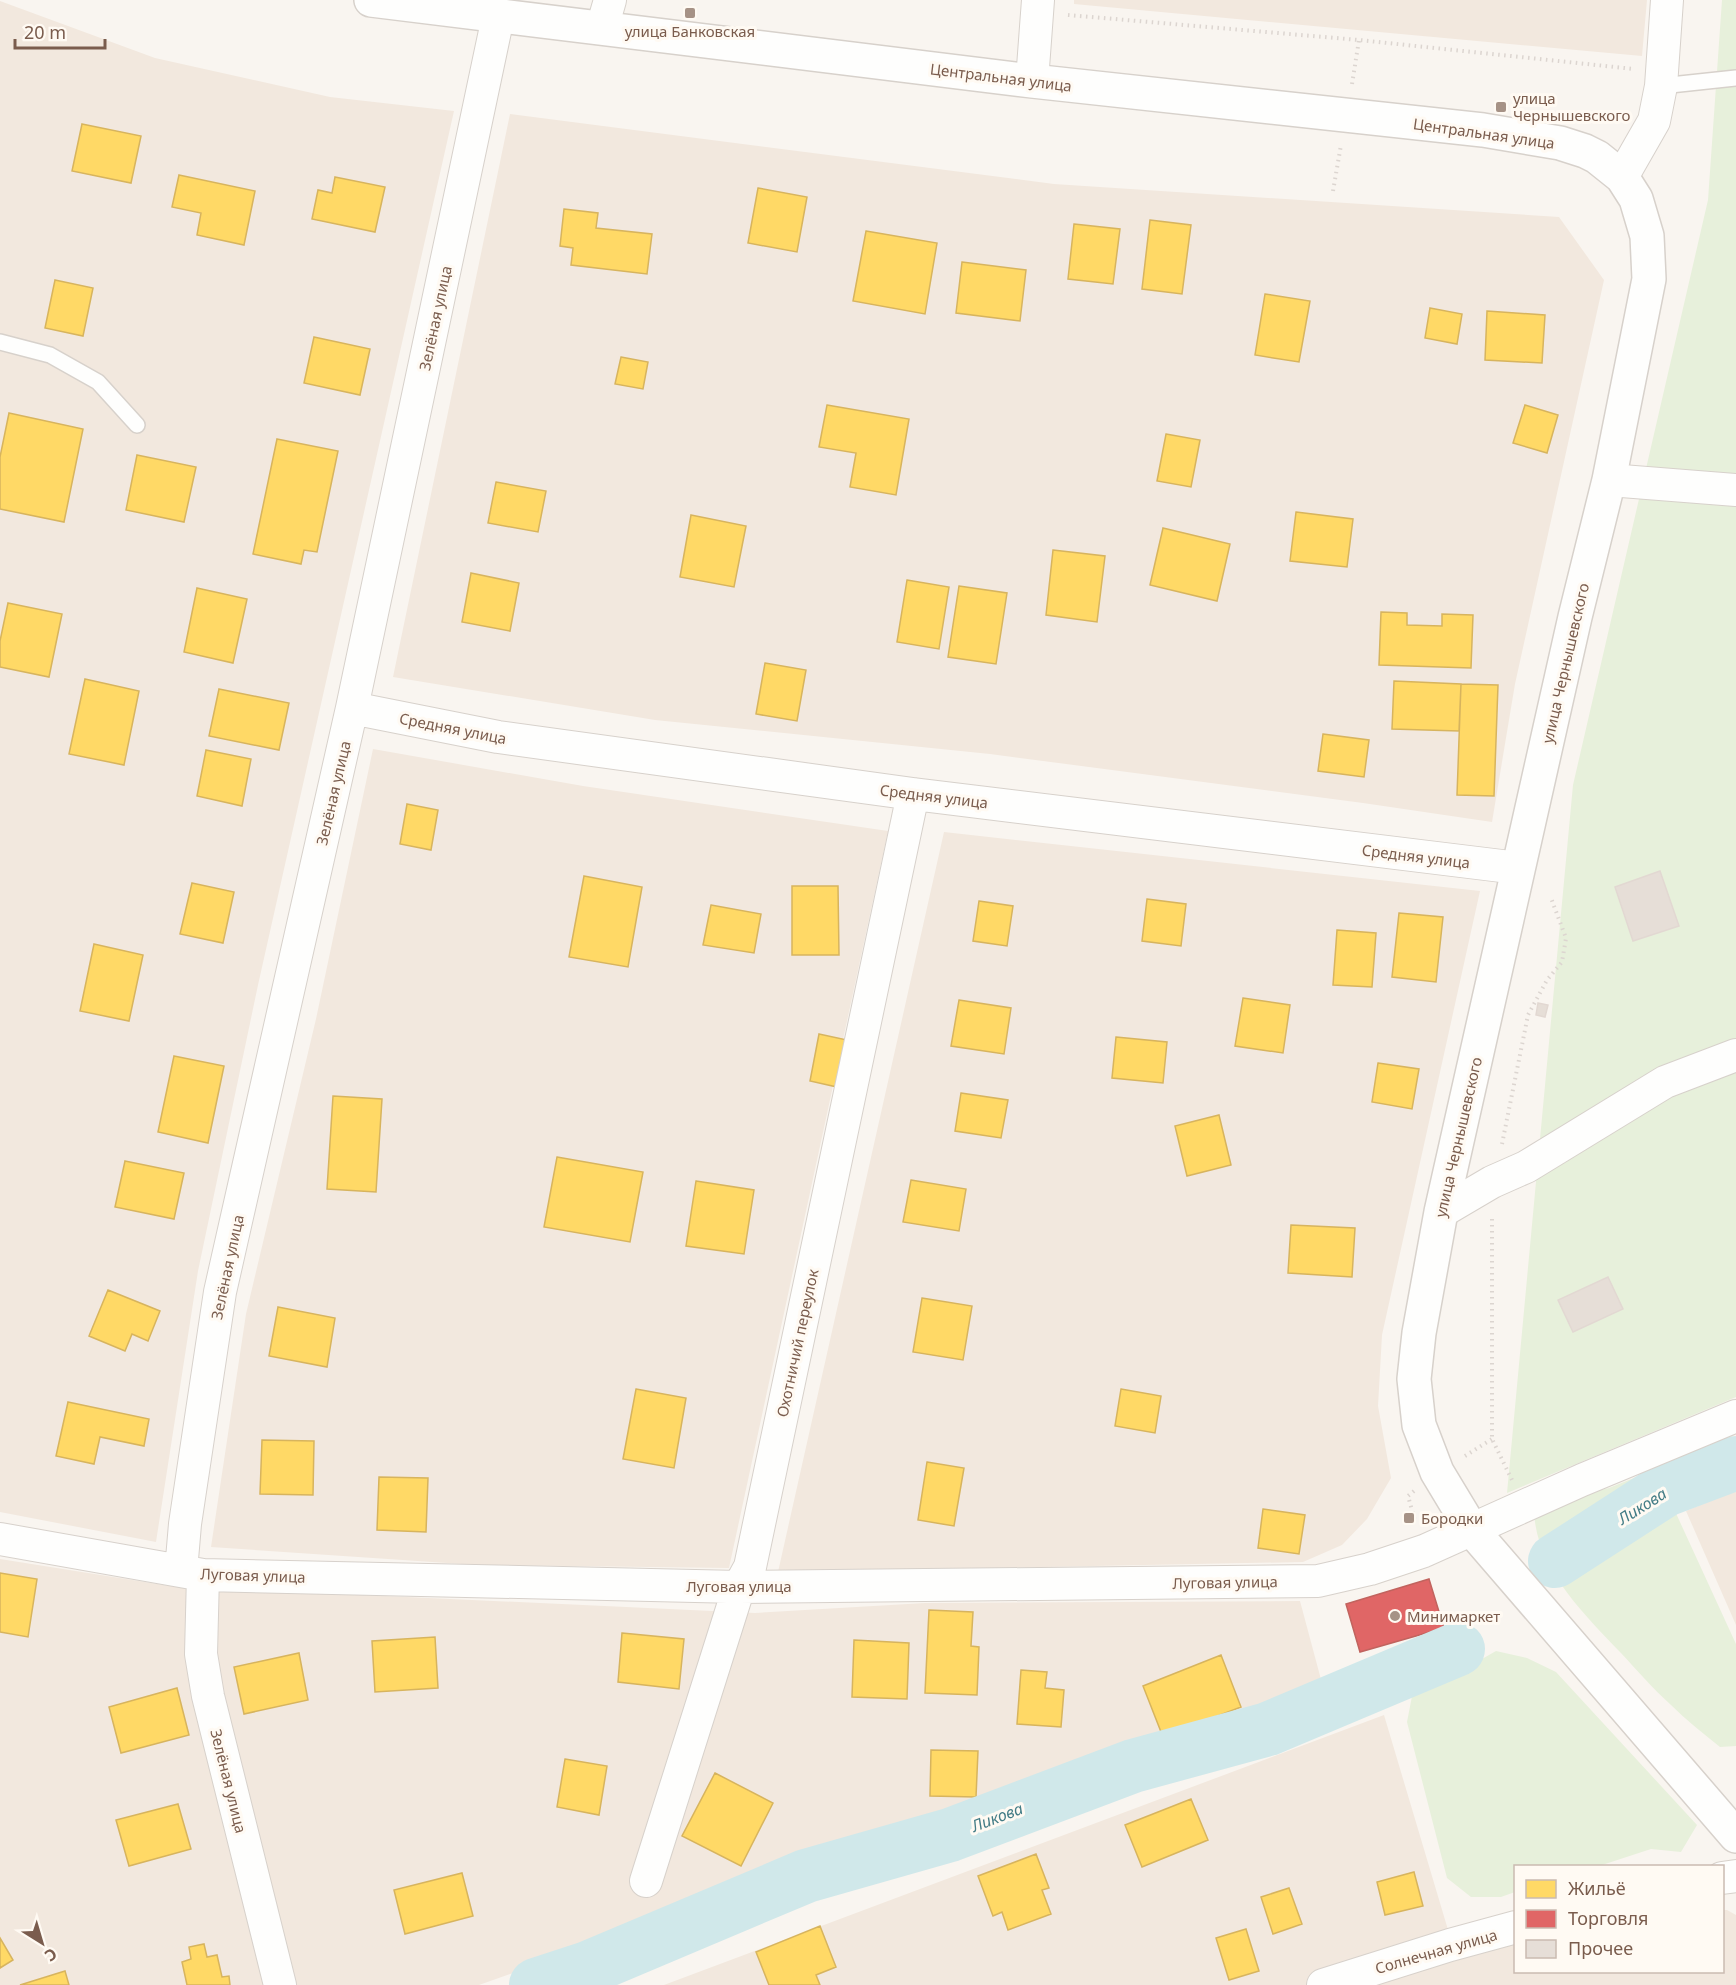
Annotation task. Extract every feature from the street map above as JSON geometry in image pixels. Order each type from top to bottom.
[{"type":"street","points":[[1622,177],[1654,121],[1661,79],[1666,0]]},
{"type":"street","name":"Центральная улица","points":[[378,1],[498,17],[606,14],[1032,81],[1483,130],[1560,143],[1585,151],[1598,157],[1622,177]]},
{"type":"street","points":[[1032,81],[1038,6]]},
{"type":"street","name":"Зелёная улица","points":[[280,1985],[208,1696],[185,1524],[220,1292],[352,708],[498,17]]},
{"type":"street","name":"улица Чернышевского","points":[[1622,177],[1636,199],[1647,236],[1649,279],[1609,480],[1575,617],[1441,1212],[1419,1333],[1414,1379],[1419,1425],[1437,1472],[1472,1530],[1736,1836]]},
{"type":"street","points":[[1609,480],[1736,490]]},
{"type":"street","name":"Средняя улица","points":[[352,708],[498,737],[913,794],[1518,868]]},
{"type":"street","name":"Охотничий переулок","points":[[646,1881],[739,1587],[750,1567],[913,794]]},
{"type":"street","points":[[1441,1212],[1492,1182],[1526,1167],[1665,1082],[1736,1055]]},
{"type":"street","name":"Луговая улица","points":[[0,1539],[192,1573],[739,1587],[1318,1581],[1424,1551],[1524,1505],[1736,1416]]},
{"type":"street","name":"Солнечная улица","points":[[1323,1985],[1450,1945],[1514,1928]]},
{"type":"lane","points":[[1661,79],[1736,78]]},
{"type":"lane","points":[[0,342],[50,354],[98,382],[137,425]]},
{"type":"path","points":[[1038,6],[1359,40],[1661,79]]},
{"type":"path","points":[[1351,91],[1359,40]]},
{"type":"path","points":[[1333,191],[1341,144]]},
{"type":"path","points":[[1524,1505],[1492,1439],[1492,1182],[1516,1085],[1528,1015],[1547,980],[1562,962],[1566,938],[1551,898]]},
{"type":"shaded area","points":[[1074,0],[1647,0],[1642,56],[1074,4]]},
{"type":"shaded area","points":[[0,1],[155,58],[330,97],[454,111],[258,985],[198,1271],[156,1542],[0,1512]]},
{"type":"shaded area","points":[[510,114],[1054,184],[1559,217],[1604,280],[1515,684],[1492,822],[990,754],[655,720],[393,677]]},
{"type":"shaded area","points":[[373,749],[583,786],[888,831],[729,1568],[477,1565],[211,1547],[246,1314],[316,1019]]},
{"type":"shaded area","points":[[944,832],[1480,891],[1382,1335],[1378,1406],[1391,1478],[1367,1519],[1342,1545],[1303,1562],[778,1572]]},
{"type":"shaded area","points":[[1736,1490],[1736,1625],[1686,1511]]},
{"type":"shaded area","points":[[0,1559],[170,1586],[755,1613],[925,1603],[1300,1601],[1323,1687],[479,1985],[0,1985]]},
{"type":"shaded area","points":[[1384,1715],[1457,1960],[1514,1942],[1514,1973],[1724,1973],[1724,1910],[1736,1915],[1736,1985],[664,1985]]},
{"type":"green space","points":[[1722,0],[1736,0],[1736,1397],[1507,1493],[1573,785],[1708,200]]},
{"type":"green space","points":[[1736,1437],[1736,1477],[1696,1494],[1674,1509],[1736,1644],[1736,1746],[1720,1747],[1658,1692],[1577,1605],[1552,1570],[1543,1552],[1534,1511],[1567,1498],[1609,1488]]},
{"type":"green space","points":[[1496,1651],[1527,1658],[1556,1672],[1697,1825],[1681,1852],[1651,1849],[1602,1865],[1514,1865],[1514,1892],[1501,1897],[1471,1897],[1447,1878],[1407,1722],[1413,1691],[1435,1669],[1468,1667]]},
{"type":"building: Жильё","points":[[82,124],[141,136],[131,183],[72,171]]},
{"type":"building: Жильё","points":[[179,175],[255,191],[244,245],[197,235],[201,213],[172,207]]},
{"type":"building: Жильё","points":[[335,177],[385,187],[375,232],[312,219],[318,190],[332,193]]},
{"type":"building: Жильё","points":[[758,188],[807,197],[797,252],[748,243]]},
{"type":"building: Жильё","points":[[564,209],[598,213],[596,228],[652,234],[647,274],[571,265],[573,248],[560,246]]},
{"type":"building: Жильё","points":[[1150,220],[1191,225],[1182,294],[1142,289]]},
{"type":"building: Жильё","points":[[1074,224],[1120,229],[1113,284],[1068,279]]},
{"type":"building: Жильё","points":[[866,231],[937,243],[925,314],[853,301]]},
{"type":"building: Жильё","points":[[962,262],[1026,270],[1020,321],[956,313]]},
{"type":"building: Жильё","points":[[55,280],[93,288],[83,336],[45,328]]},
{"type":"building: Жильё","points":[[1265,294],[1310,301],[1299,362],[1255,355]]},
{"type":"building: Жильё","points":[[1430,308],[1462,314],[1457,344],[1425,338]]},
{"type":"building: Жильё","points":[[1487,311],[1545,315],[1542,363],[1485,360]]},
{"type":"building: Жильё","points":[[314,337],[370,349],[360,395],[304,383]]},
{"type":"building: Жильё","points":[[621,357],[648,362],[643,389],[615,384]]},
{"type":"building: Жильё","points":[[827,405],[909,419],[896,495],[850,487],[856,453],[819,447]]},
{"type":"building: Жильё","points":[[1525,405],[1558,415],[1547,453],[1513,443]]},
{"type":"building: Жильё","points":[[9,413],[83,429],[64,522],[0,509],[0,457]]},
{"type":"building: Жильё","points":[[1166,434],[1200,440],[1191,487],[1157,481]]},
{"type":"building: Жильё","points":[[277,439],[338,451],[317,552],[304,550],[301,564],[253,554]]},
{"type":"building: Жильё","points":[[137,455],[196,467],[184,522],[126,510]]},
{"type":"building: Жильё","points":[[496,482],[546,491],[538,532],[488,523]]},
{"type":"building: Жильё","points":[[1296,512],[1353,519],[1347,567],[1290,561]]},
{"type":"building: Жильё","points":[[691,515],[746,526],[734,587],[680,577]]},
{"type":"building: Жильё","points":[[1163,528],[1230,544],[1217,601],[1150,585]]},
{"type":"building: Жильё","points":[[1053,550],[1105,556],[1097,622],[1046,615]]},
{"type":"building: Жильё","points":[[471,573],[519,583],[510,631],[462,622]]},
{"type":"building: Жильё","points":[[907,580],[949,587],[939,649],[897,642]]},
{"type":"building: Жильё","points":[[959,586],[1007,593],[996,664],[948,657]]},
{"type":"building: Жильё","points":[[197,588],[247,599],[233,663],[184,652]]},
{"type":"building: Жильё","points":[[8,603],[62,614],[49,677],[0,667],[0,641]]},
{"type":"building: Жильё","points":[[1381,612],[1407,613],[1407,625],[1442,626],[1442,614],[1473,615],[1471,668],[1379,665]]},
{"type":"building: Жильё","points":[[765,663],[806,670],[797,721],[756,714]]},
{"type":"building: Жильё","points":[[85,679],[139,691],[124,765],[69,754]]},
{"type":"building: Жильё","points":[[1394,681],[1461,684],[1459,731],[1392,729]]},
{"type":"building: Жильё","points":[[1461,684],[1498,685],[1494,796],[1457,795]]},
{"type":"building: Жильё","points":[[219,689],[289,703],[279,750],[209,736]]},
{"type":"building: Жильё","points":[[1323,734],[1369,740],[1364,777],[1318,771]]},
{"type":"building: Жильё","points":[[206,750],[251,759],[242,806],[197,796]]},
{"type":"building: Жильё","points":[[407,804],[438,810],[431,850],[400,844]]},
{"type":"building: Жильё","points":[[584,876],[642,887],[628,967],[569,957]]},
{"type":"building: Жильё","points":[[192,883],[234,892],[223,943],[180,934]]},
{"type":"building: Жильё","points":[[792,886],[838,886],[839,955],[792,955]]},
{"type":"building: Жильё","points":[[1147,899],[1186,904],[1181,946],[1142,941]]},
{"type":"building: Жильё","points":[[979,901],[1013,906],[1007,946],[973,941]]},
{"type":"building: Жильё","points":[[711,905],[761,914],[754,953],[703,945]]},
{"type":"building: Жильё","points":[[1399,913],[1443,917],[1436,982],[1392,977]]},
{"type":"building: Жильё","points":[[1337,930],[1376,933],[1372,987],[1333,985]]},
{"type":"building: Жильё","points":[[94,944],[143,955],[129,1021],[80,1011]]},
{"type":"building: Жильё","points":[[1243,998],[1290,1005],[1283,1053],[1235,1046]]},
{"type":"building: Жильё","points":[[959,1000],[1011,1008],[1004,1054],[951,1046]]},
{"type":"building: Жильё","points":[[819,1034],[847,1040],[837,1087],[810,1081]]},
{"type":"building: Жильё","points":[[1116,1037],[1167,1042],[1163,1083],[1112,1078]]},
{"type":"building: Жильё","points":[[174,1056],[224,1066],[208,1143],[158,1132]]},
{"type":"building: Жильё","points":[[1378,1063],[1419,1069],[1412,1109],[1372,1102]]},
{"type":"building: Жильё","points":[[961,1093],[1008,1100],[1001,1138],[955,1131]]},
{"type":"building: Жильё","points":[[333,1096],[382,1099],[376,1192],[327,1189]]},
{"type":"building: Жильё","points":[[1219,1115],[1231,1165],[1187,1176],[1175,1126]]},
{"type":"building: Жильё","points":[[557,1157],[643,1172],[630,1242],[544,1227]]},
{"type":"building: Жильё","points":[[125,1161],[184,1173],[174,1219],[115,1207]]},
{"type":"building: Жильё","points":[[911,1180],[966,1189],[959,1231],[903,1222]]},
{"type":"building: Жильё","points":[[696,1181],[754,1190],[744,1254],[686,1246]]},
{"type":"building: Жильё","points":[[1291,1225],[1355,1228],[1352,1277],[1288,1273]]},
{"type":"building: Жильё","points":[[108,1290],[160,1311],[148,1341],[132,1334],[125,1351],[89,1336]]},
{"type":"building: Жильё","points":[[922,1298],[972,1306],[963,1360],[913,1352]]},
{"type":"building: Жильё","points":[[278,1307],[335,1318],[327,1367],[269,1356]]},
{"type":"building: Жильё","points":[[636,1389],[686,1398],[674,1468],[623,1459]]},
{"type":"building: Жильё","points":[[1121,1389],[1161,1396],[1155,1433],[1115,1426]]},
{"type":"building: Жильё","points":[[68,1402],[149,1419],[144,1446],[100,1437],[94,1464],[56,1456]]},
{"type":"building: Жильё","points":[[262,1440],[314,1441],[313,1495],[260,1494]]},
{"type":"building: Жильё","points":[[927,1462],[964,1468],[954,1526],[918,1520]]},
{"type":"building: Жильё","points":[[379,1477],[428,1478],[426,1532],[377,1530]]},
{"type":"building: Жильё","points":[[1263,1509],[1305,1515],[1299,1554],[1258,1548]]},
{"type":"building: Жильё","points":[[0,1573],[37,1579],[28,1637],[0,1632]]},
{"type":"building: Жильё","points":[[929,1610],[973,1612],[971,1646],[979,1647],[977,1695],[925,1693]]},
{"type":"building: Жильё","points":[[622,1633],[684,1639],[679,1689],[618,1682]]},
{"type":"building: Жильё","points":[[435,1637],[438,1688],[375,1692],[372,1641]]},
{"type":"building: Жильё","points":[[854,1640],[909,1643],[907,1699],[852,1697]]},
{"type":"building: Жильё","points":[[299,1653],[308,1700],[244,1714],[234,1667]]},
{"type":"building: Жильё","points":[[1221,1655],[1241,1707],[1163,1737],[1143,1686]]},
{"type":"building: Жильё","points":[[1021,1670],[1047,1672],[1045,1688],[1064,1690],[1061,1727],[1017,1724]]},
{"type":"building: Жильё","points":[[177,1688],[189,1735],[121,1753],[109,1707]]},
{"type":"building: Жильё","points":[[931,1750],[978,1751],[976,1797],[930,1796]]},
{"type":"building: Жильё","points":[[565,1759],[607,1766],[599,1815],[557,1807]]},
{"type":"building: Жильё","points":[[715,1773],[773,1803],[741,1866],[682,1836]]},
{"type":"building: Жильё","points":[[1191,1799],[1208,1840],[1142,1867],[1125,1825]]},
{"type":"building: Жильё","points":[[178,1804],[191,1849],[129,1866],[116,1820]]},
{"type":"building: Жильё","points":[[1036,1854],[1049,1888],[1042,1890],[1051,1914],[1008,1930],[1002,1912],[993,1916],[978,1876]]},
{"type":"building: Жильё","points":[[1414,1872],[1423,1906],[1385,1915],[1377,1882]]},
{"type":"building: Жильё","points":[[462,1873],[473,1916],[405,1934],[394,1890]]},
{"type":"building: Жильё","points":[[1289,1888],[1302,1924],[1273,1934],[1261,1897]]},
{"type":"building: Жильё","points":[[820,1926],[836,1967],[816,1975],[820,1985],[769,1985],[756,1952]]},
{"type":"building: Жильё","points":[[1246,1929],[1259,1971],[1229,1980],[1216,1938]]},
{"type":"building: Жильё","points":[[0,1938],[13,1960],[0,1968]]},
{"type":"building: Жильё","points":[[204,1944],[207,1957],[217,1955],[222,1977],[229,1976],[230,1985],[187,1985],[182,1962],[191,1959],[189,1947]]},
{"type":"building: Жильё","points":[[65,1971],[69,1985],[20,1985]]},
{"type":"building: Торговля","name":"Минимаркет","points":[[1429,1579],[1444,1628],[1360,1652],[1346,1604]]},
{"type":"building: Прочее","points":[[1660,871],[1679,926],[1633,941],[1615,887]]},
{"type":"building: Прочее","points":[[1538,1003],[1548,1005],[1545,1017],[1536,1015]]},
{"type":"building: Прочее","points":[[1608,1277],[1623,1309],[1573,1332],[1558,1300]]},
{"type":"waterway","name":"Ликова","points":[[1555,1561],[1665,1490],[1736,1463]]},
{"type":"waterway","name":"Ликова","points":[[536,1985],[588,1968],[806,1876],[950,1835],[1133,1766],[1268,1729],[1458,1649]]},
{"type":"place","name":"улица Банковская","points":[[690,13]]},
{"type":"place","name":"улица Чернышевского","points":[[1501,107]]},
{"type":"place","name":"Бородки","points":[[1409,1518]]},
{"type":"place","name":"Минимаркет","points":[[1395,1616]]}]
